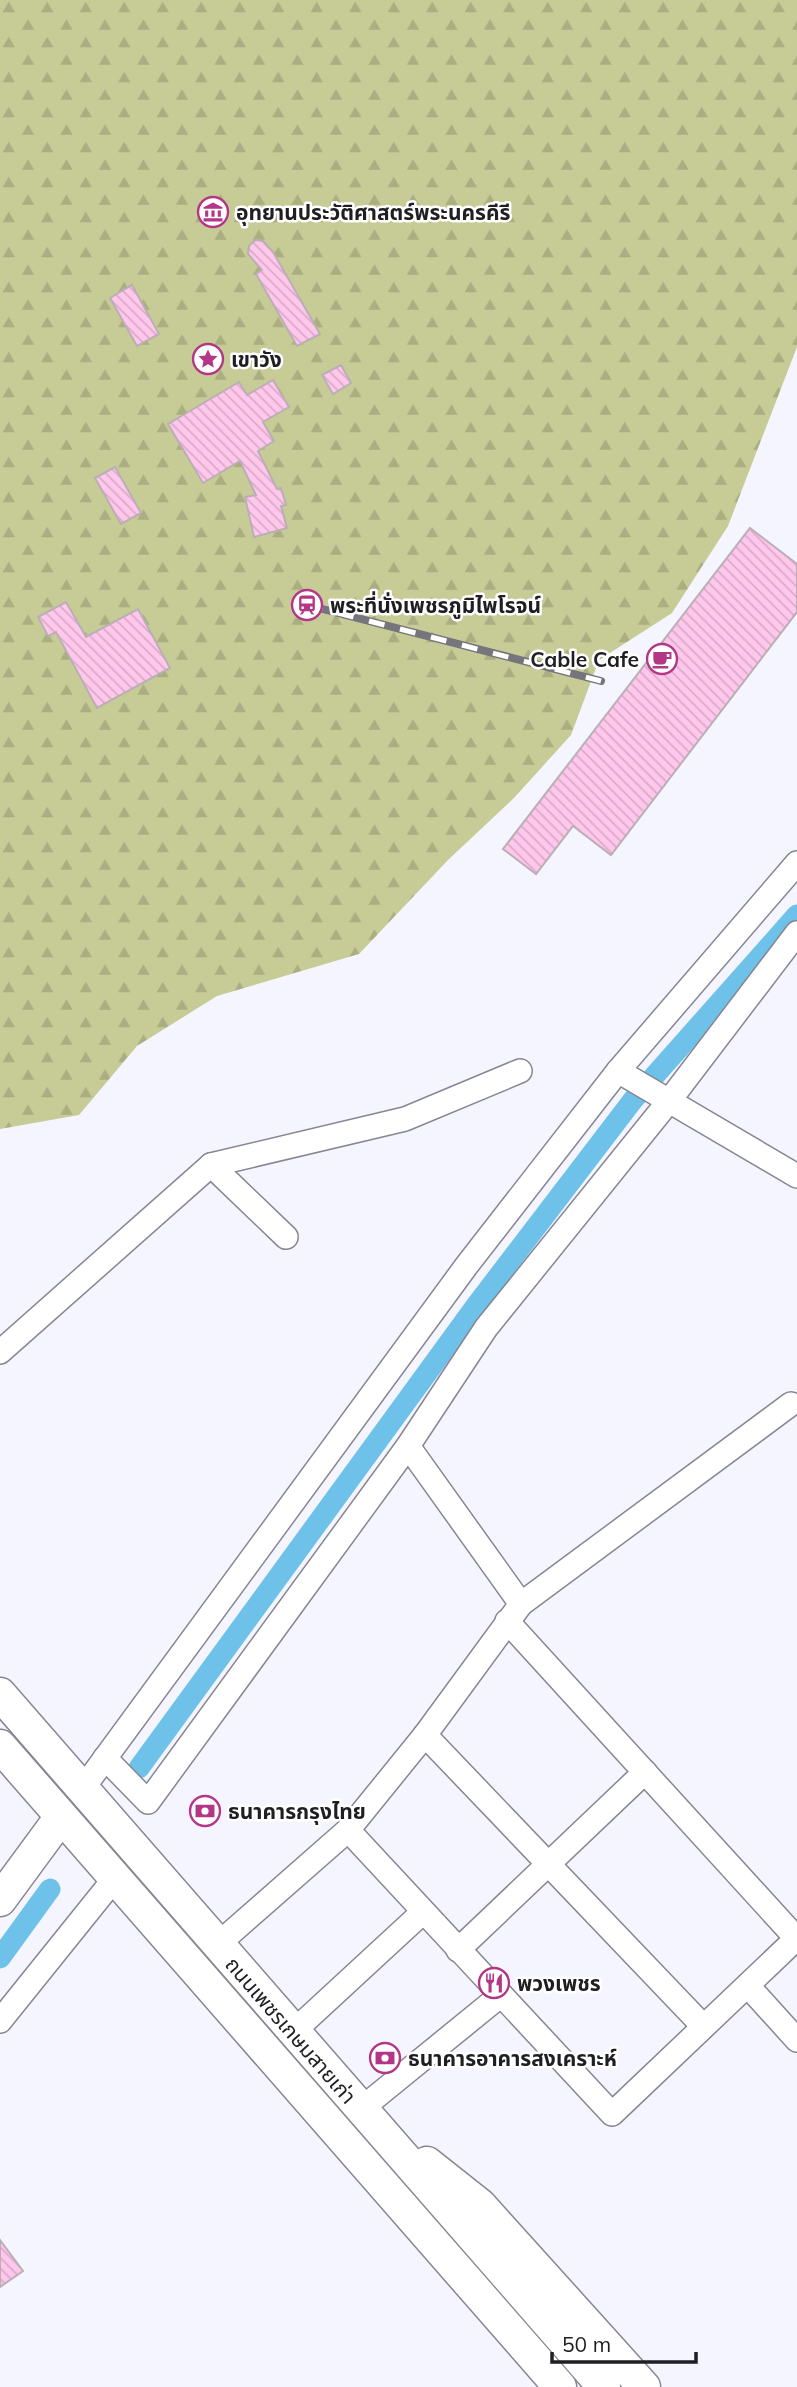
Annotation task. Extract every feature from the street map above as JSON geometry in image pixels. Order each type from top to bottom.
[{"type":"main road","name":"ถนนเพชรเกษมสายเก่า","points":[[0,1694],[595,2376]]},
{"type":"main road","name":"ถนนเพชรเกษมสายเก่า","points":[[0,1746],[561,2387]]},
{"type":"main road","points":[[0,1900],[61,1817]]},
{"type":"main road","points":[[361,2109],[480,2205],[644,2387]]},
{"type":"street","points":[[82,1791],[467,1265],[797,863]]},
{"type":"street","points":[[106,1758],[148,1802],[408,1446],[486,1328],[664,1098],[797,933]]},
{"type":"street","points":[[0,1352],[211,1165],[405,1119],[520,1071]]},
{"type":"street","points":[[623,1075],[797,1176]]},
{"type":"street","points":[[211,1165],[286,1237]]},
{"type":"street","points":[[217,1945],[348,1830],[425,1735],[514,1612],[791,1404]]},
{"type":"street","points":[[348,1830],[612,2114],[797,1938],[645,1772],[514,1612],[408,1446]]},
{"type":"street","points":[[425,1735],[703,2026]]},
{"type":"street","points":[[458,1950],[645,1772]]},
{"type":"street","points":[[0,2021],[115,1878]]},
{"type":"street","points":[[293,2032],[423,1912]]},
{"type":"street","points":[[748,1986],[797,2040]]},
{"type":"street","points":[[361,2109],[501,1995]]},
{"type":"green space","points":[[0,0],[797,0],[797,347],[728,526],[672,613],[599,660],[571,735],[514,798],[448,860],[359,954],[217,996],[137,1046],[79,1115],[0,1129]]},
{"type":"building","points":[[255,240],[263,241],[273,252],[320,334],[297,346],[256,274],[262,270],[248,254],[249,246]]},
{"type":"building","points":[[132,285],[159,334],[137,346],[110,298]]},
{"type":"building","points":[[341,365],[351,383],[333,394],[322,375]]},
{"type":"building","points":[[273,380],[289,407],[263,422],[274,441],[258,451],[277,489],[281,488],[286,505],[281,506],[287,528],[254,537],[245,497],[256,495],[240,461],[203,483],[168,424],[239,382],[247,395]]},
{"type":"building","points":[[115,467],[141,513],[121,524],[95,478]]},
{"type":"building","points":[[750,528],[797,564],[797,612],[611,855],[573,826],[536,874],[503,849]]},
{"type":"building","points":[[66,602],[86,637],[138,609],[170,668],[97,708],[56,632],[48,636],[38,617]]},
{"type":"building","points":[[0,2240],[23,2271],[0,2287]]},
{"type":"waterway","points":[[139,1768],[478,1303],[633,1100],[797,915]]},
{"type":"waterway","points":[[0,1958],[50,1889]]},
{"type":"railway","points":[[307,605],[601,681]]},
{"type":"place","name":"อุทยานประวัติศาสตร์พระนครคีรี","points":[[213,212]]},
{"type":"place","name":"เขาวัง","points":[[208,359]]},
{"type":"place","name":"พระที่นั่งเพชรภูมิไพโรจน์","points":[[307,605]]},
{"type":"place","name":"Cable Cafe","points":[[662,659]]},
{"type":"place","name":"ธนาคารกรุงไทย","points":[[205,1811]]},
{"type":"place","name":"พวงเพชร","points":[[494,1983]]},
{"type":"place","name":"ธนาคารอาคารสงเคราะห์","points":[[385,2058]]}]
